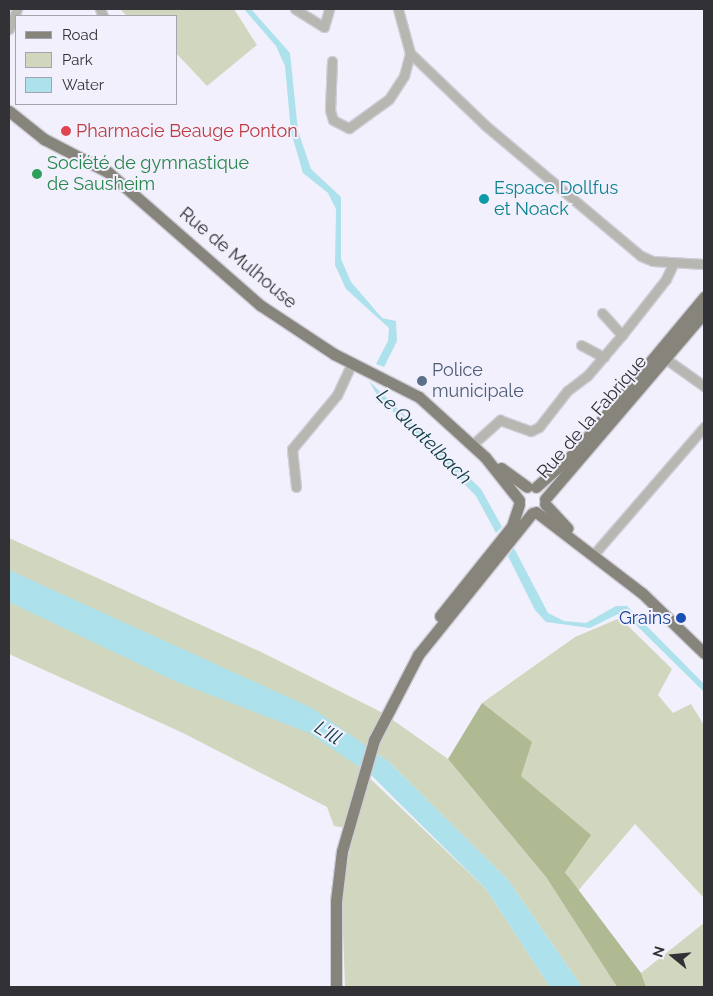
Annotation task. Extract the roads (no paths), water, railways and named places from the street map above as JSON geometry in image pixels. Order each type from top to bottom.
[{"type":"main road","name":"Rue de Mulhouse","points":[[9,102],[68,150],[136,194],[260,304],[352,363],[382,376],[419,397],[485,457],[532,487],[545,502]]},
{"type":"main road","name":"Rue de Mulhouse","points":[[9,110],[44,138],[68,150]]},
{"type":"main road","name":"Rue de la Fabrique","points":[[336,987],[336,901],[352,807],[384,717],[418,655],[510,534],[545,502],[662,356],[704,297]]},
{"type":"main road","name":"Rue de la Fabrique","points":[[510,534],[519,502],[532,487],[575,452],[704,312]]},
{"type":"main road","name":"Rue de Mulhouse","points":[[485,457],[519,502],[534,513]]},
{"type":"main road","points":[[545,502],[574,538]]},
{"type":"main road","points":[[534,513],[574,538],[660,608],[704,653]]},
{"type":"street","points":[[9,25],[16,9]]},
{"type":"street","points":[[295,9],[324,26],[329,9]]},
{"type":"street","points":[[332,61],[330,110],[334,120],[349,128],[389,99],[404,76],[410,53],[398,9]]},
{"type":"street","points":[[410,53],[486,126],[640,256],[673,264],[704,264]]},
{"type":"street","points":[[472,445],[500,420],[535,430],[567,391],[604,357],[666,279],[673,264]]},
{"type":"street","points":[[602,313],[622,335]]},
{"type":"street","points":[[581,344],[604,357]]},
{"type":"street","points":[[662,356],[704,386]]},
{"type":"street","points":[[296,487],[292,449],[338,395],[352,363]]},
{"type":"street","points":[[594,554],[704,427]]},
{"type":"water","points":[[244,9],[251,9],[290,53],[298,131],[311,169],[341,197],[341,259],[351,282],[382,318],[396,321],[397,341],[384,367],[376,364],[388,341],[389,328],[346,289],[335,265],[336,209],[328,193],[303,173],[291,132],[285,66],[276,46]]},
{"type":"water","name":"Le Quatelbach","points":[[369,381],[481,489],[502,527],[496,533],[476,496],[377,395]]},
{"type":"water","points":[[514,548],[548,613],[564,621],[586,623],[616,606],[627,606],[704,684],[704,692],[626,615],[618,614],[590,628],[546,622],[535,610],[508,556]]},
{"type":"water","name":"L'Ill","points":[[9,570],[312,708],[389,762],[508,880],[582,987],[550,987],[486,889],[371,775],[309,733],[177,682],[9,602]]},
{"type":"place","name":"Pharmacie Beauge Ponton","points":[[66,131]]},
{"type":"place","name":"Société de gymnastique de Sausheim","points":[[37,174]]},
{"type":"place","name":"Espace Dollfus et Noack","points":[[484,199]]},
{"type":"place","name":"Police municipale","points":[[422,381]]},
{"type":"place","name":"Grains","points":[[681,618]]}]
